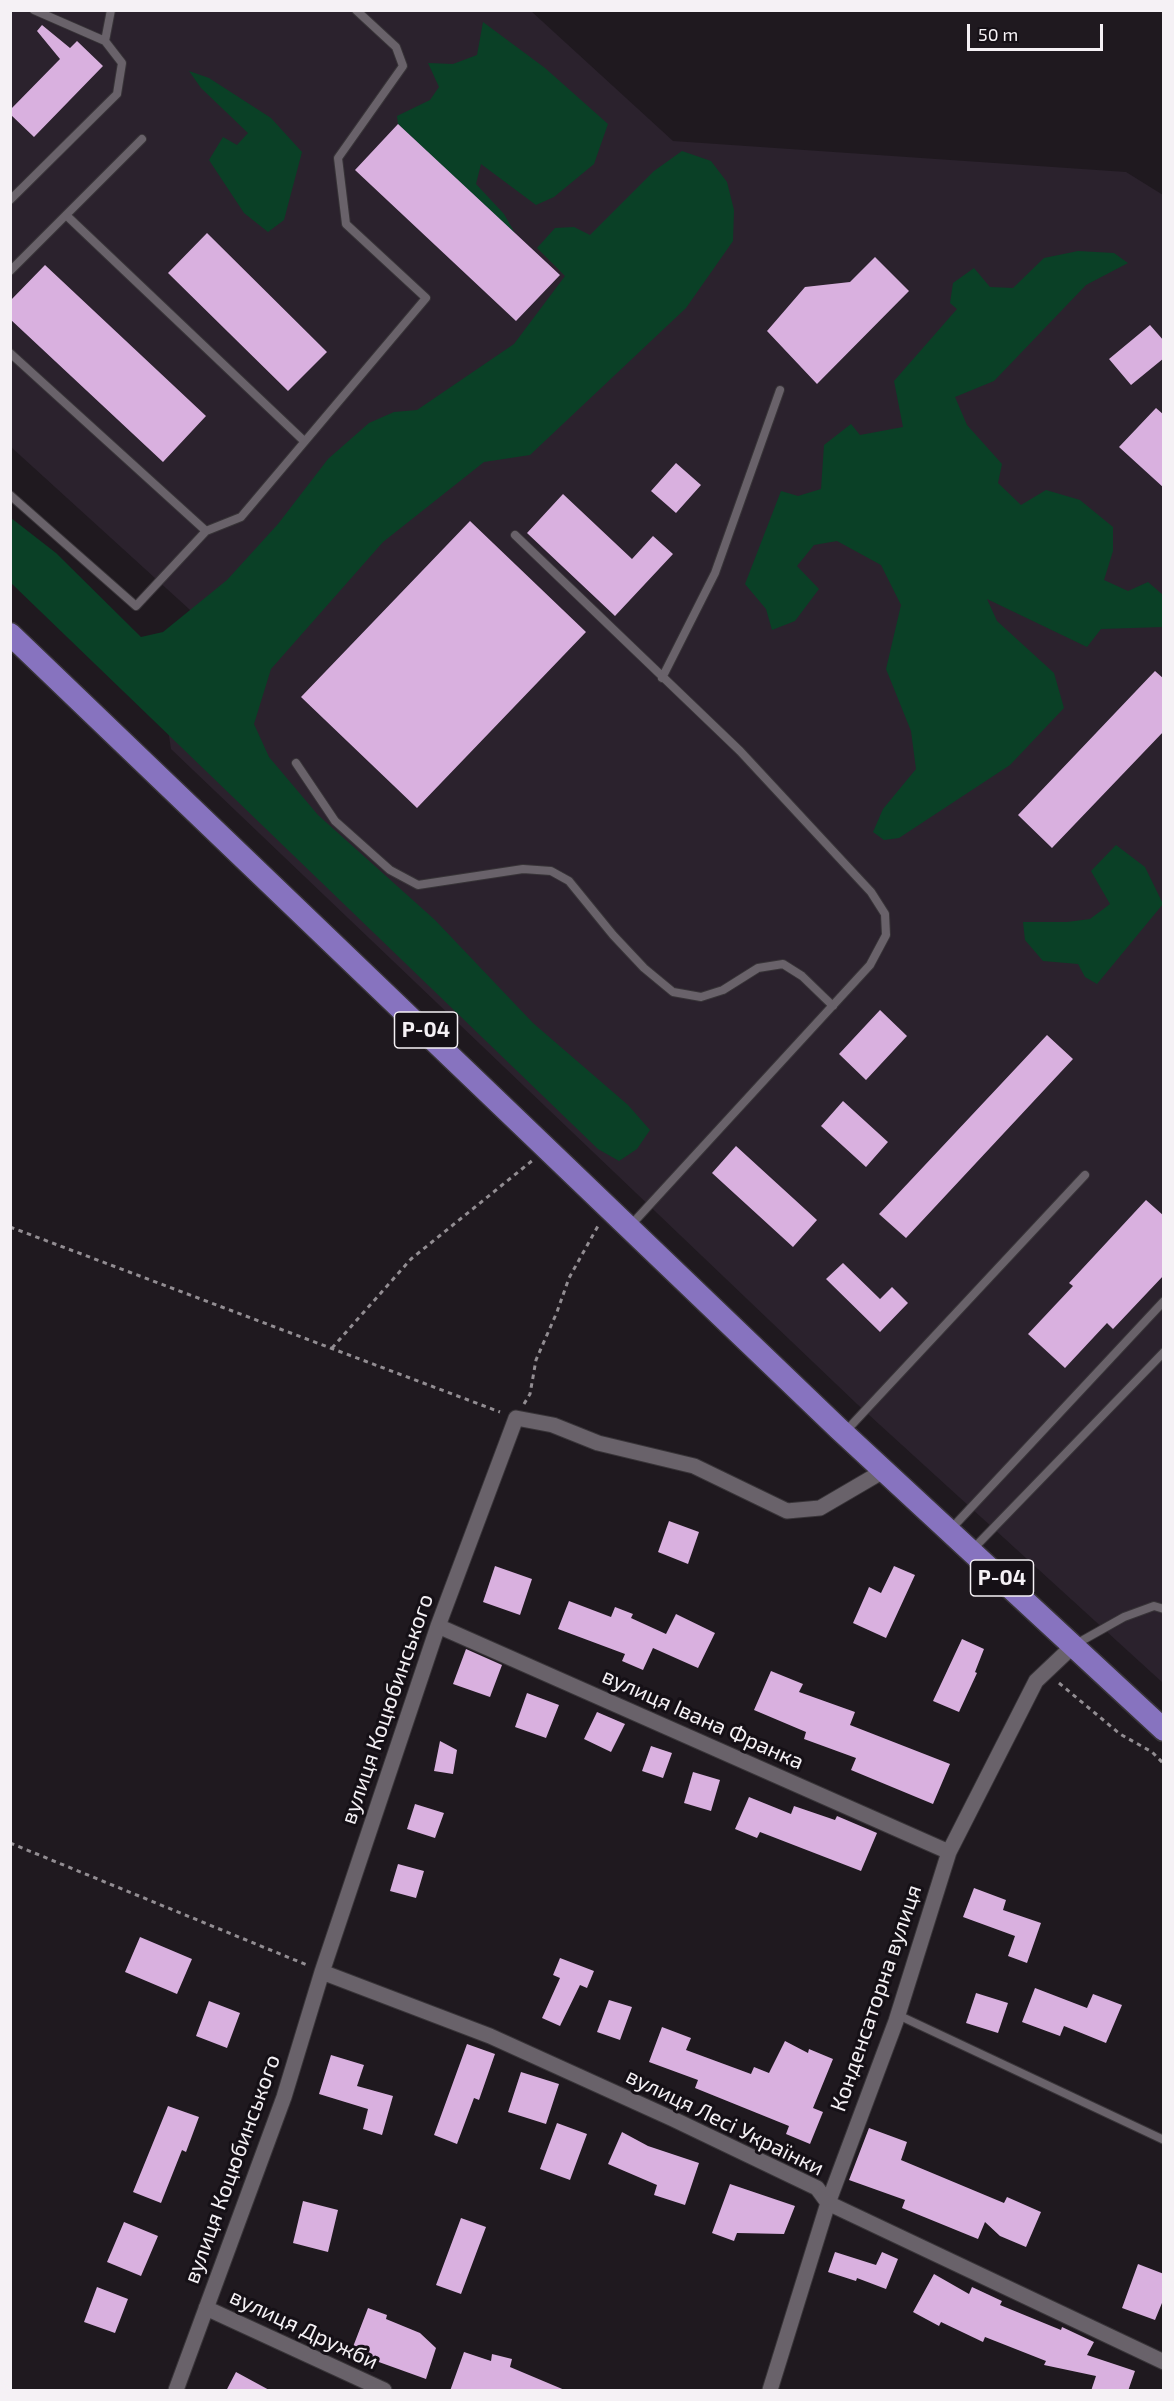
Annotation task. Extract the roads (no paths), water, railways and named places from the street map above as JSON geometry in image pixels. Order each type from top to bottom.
[{"type":"main road","name":"Р-04","points":[[10,634],[842,1431],[1164,1730]]},
{"type":"street","name":"вулиця Коцюбинського","points":[[176,2391],[284,2097],[322,1972],[438,1626],[516,1418],[553,1425],[598,1443],[694,1466],[787,1511],[820,1508],[885,1470]]},
{"type":"street","name":"вулиця Івана Франка","points":[[438,1626],[949,1852]]},
{"type":"street","name":"Конденсаторна вулиця","points":[[770,2391],[828,2203],[898,2015],[949,1852],[1036,1682],[1074,1645]]},
{"type":"street","name":"вулиця Лесі Українки","points":[[322,1972],[490,2036],[640,2105],[817,2188],[828,2203],[1164,2362]]},
{"type":"street","name":"вулиця Дружби","points":[[206,2308],[384,2391]]},
{"type":"lane","points":[[10,200],[117,94],[122,63],[105,41],[34,10]]},
{"type":"lane","points":[[105,41],[111,10]]},
{"type":"lane","points":[[10,495],[136,606],[206,531],[241,517],[426,298],[346,224],[338,158],[404,66],[396,46],[356,10]]},
{"type":"lane","points":[[10,271],[142,139]]},
{"type":"lane","points":[[66,215],[304,441]]},
{"type":"lane","points":[[10,353],[206,531]]},
{"type":"lane","points":[[662,678],[715,573],[780,390]]},
{"type":"lane","points":[[515,535],[662,678],[741,751],[871,892],[885,914],[886,935],[870,965],[630,1227]]},
{"type":"lane","points":[[296,763],[335,821],[390,870],[418,885],[523,869],[551,871],[569,881],[612,936],[644,968],[673,992],[701,997],[723,990],[758,968],[783,964],[802,976],[833,1006]]},
{"type":"lane","points":[[842,1431],[1085,1175]]},
{"type":"lane","points":[[950,1530],[1164,1301]]},
{"type":"lane","points":[[972,1550],[1164,1352]]},
{"type":"lane","points":[[1074,1645],[1124,1617],[1154,1606],[1164,1609]]},
{"type":"lane","points":[[898,2015],[1164,2140]]}]
